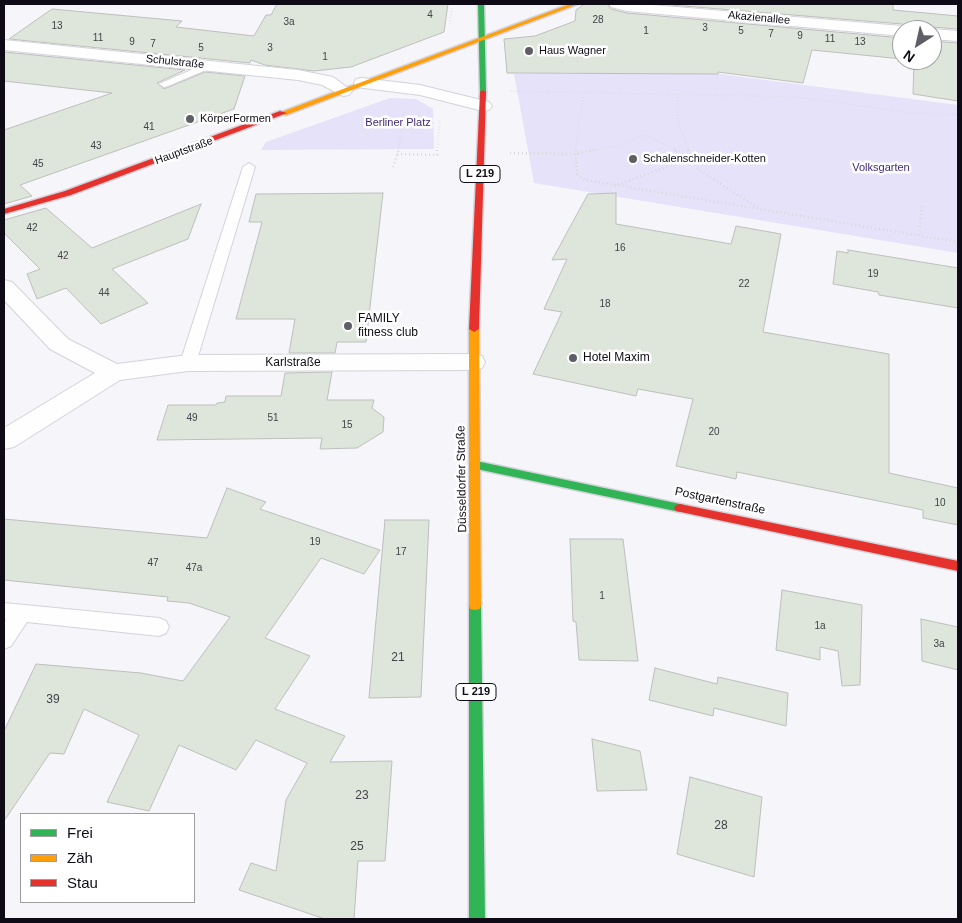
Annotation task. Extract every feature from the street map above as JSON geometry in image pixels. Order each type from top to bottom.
[{"type":"main road","name":"L 219","points":[[481,4],[481,39]]},
{"type":"main road","name":"Hauptstraße","points":[[4,212],[98,182],[575,4]]},
{"type":"main road","name":"Düsseldorfer Straße","points":[[477,919],[476,465],[473,362],[483,106],[481,39]]},
{"type":"main road","name":"Postgartenstraße","points":[[476,465],[958,566]]},
{"type":"street","name":"Akazienallee","points":[[616,4],[627,7],[892,30]]},
{"type":"street","points":[[942,35],[958,36]]},
{"type":"street","name":"Schulstraße","points":[[6,46],[298,75],[327,81],[343,90]]},
{"type":"street","name":"Hauptstraße","points":[[362,84],[420,90],[483,106]]},
{"type":"street","points":[[4,287],[59,344],[114,373]]},
{"type":"street","name":"Karlstraße","points":[[4,440],[114,373],[188,363],[473,362]]},
{"type":"lane","points":[[164,84],[208,66]]},
{"type":"lane","points":[[188,363],[249,167]]},
{"type":"lane","points":[[4,640],[12,612],[159,627]]},
{"type":"path","points":[[483,74],[505,74],[508,91],[797,97],[913,113],[958,114]]},
{"type":"path","points":[[393,167],[405,109],[409,100],[420,90]]},
{"type":"path","points":[[584,93],[575,154],[576,168],[580,177],[590,182],[958,242]]},
{"type":"path","points":[[678,94],[678,123],[691,158],[699,170],[712,180],[761,209]]},
{"type":"path","points":[[510,146],[510,153],[575,154],[616,146],[645,135],[691,158]]},
{"type":"path","points":[[397,154],[437,155]]},
{"type":"path","points":[[614,186],[691,158]]},
{"type":"path","points":[[919,235],[922,205]]},
{"type":"green space","name":"Volksgarten","points":[[712,73],[958,105],[958,253],[534,183],[514,74]]},
{"type":"green space","name":"Berliner Platz","points":[[390,98],[416,99],[433,109],[434,149],[261,150],[266,142]]},
{"type":"building","points":[[277,4],[448,4],[444,32],[351,67],[314,71],[265,65],[251,60],[250,63],[9,39],[52,9],[182,21],[176,27],[254,36],[266,15],[271,15]]},
{"type":"building","points":[[584,4],[607,4],[611,9],[627,13],[892,37],[892,58],[812,50],[803,83],[718,72],[718,74],[507,73],[504,39],[535,36],[575,21],[576,10]]},
{"type":"building","points":[[659,4],[893,4],[893,10],[958,16],[958,29],[942,28],[942,20],[892,20],[892,23]]},
{"type":"building","points":[[942,42],[958,43],[958,101],[913,94],[914,70],[942,70]]},
{"type":"building","points":[[4,52],[185,70],[157,83],[164,89],[205,72],[245,76],[234,109],[20,185],[32,196],[4,204],[4,130],[112,93],[4,81]]},
{"type":"building","points":[[383,193],[366,342],[337,342],[335,353],[289,353],[295,319],[236,319],[262,222],[249,222],[256,194]]},
{"type":"building","points":[[616,193],[616,224],[731,244],[736,226],[781,234],[763,332],[889,354],[889,473],[958,488],[958,525],[923,518],[923,510],[737,472],[736,479],[676,466],[693,399],[638,389],[636,396],[533,374],[562,312],[544,309],[567,259],[552,260],[588,194]]},
{"type":"building","points":[[201,204],[188,239],[112,269],[148,303],[101,324],[66,288],[37,299],[27,274],[40,269],[4,233],[4,220],[46,208],[92,248]]},
{"type":"building","points":[[848,250],[958,268],[958,308],[879,295],[878,292],[833,284],[837,251],[848,253]]},
{"type":"building","points":[[332,372],[327,400],[374,400],[372,408],[384,417],[383,432],[357,448],[320,449],[322,438],[157,440],[168,405],[216,405],[217,403],[225,402],[226,396],[281,396],[285,373]]},
{"type":"building","points":[[227,488],[266,502],[260,509],[380,550],[364,574],[321,558],[265,638],[310,656],[275,709],[345,736],[330,762],[392,761],[385,861],[358,861],[354,919],[325,919],[239,890],[251,863],[276,871],[286,800],[307,763],[256,740],[236,770],[179,745],[149,811],[107,802],[139,735],[84,709],[64,754],[50,753],[4,821],[4,731],[36,664],[141,673],[183,681],[230,617],[189,603],[167,601],[168,597],[4,580],[4,519],[207,538]]},
{"type":"building","points":[[385,520],[429,520],[421,697],[369,698]]},
{"type":"building","points":[[570,539],[623,539],[638,661],[579,660],[576,622],[573,621]]},
{"type":"building","points":[[782,590],[862,605],[860,685],[842,686],[838,651],[820,647],[820,660],[776,650]]},
{"type":"building","points":[[921,619],[958,627],[958,670],[922,661]]},
{"type":"building","points":[[655,668],[717,684],[718,677],[788,693],[786,726],[714,708],[713,716],[649,700]]},
{"type":"building","points":[[592,739],[640,751],[647,790],[597,791]]},
{"type":"building","points":[[690,777],[762,797],[754,877],[677,854]]},
{"type":"traffic: fast","points":[[481,4],[483,92]]},
{"type":"traffic: fast","points":[[476,465],[680,508]]},
{"type":"traffic: fast","points":[[475,605],[477,919]]},
{"type":"traffic: slow","points":[[283,113],[575,4]]},
{"type":"traffic: slow","points":[[474,329],[475,605]]},
{"type":"traffic: jam","points":[[474,329],[483,92]]},
{"type":"traffic: jam","points":[[4,212],[68,193],[283,113]]},
{"type":"traffic: jam","points":[[680,508],[958,566]]},
{"type":"place","name":"Haus Wagner","points":[[529,51]]},
{"type":"place","name":"KörperFormen","points":[[190,119]]},
{"type":"place","name":"Schalenschneider-Kotten","points":[[633,159]]},
{"type":"place","name":"FAMILY fitness club","points":[[348,326]]},
{"type":"place","name":"Hotel Maxim","points":[[573,358]]}]
